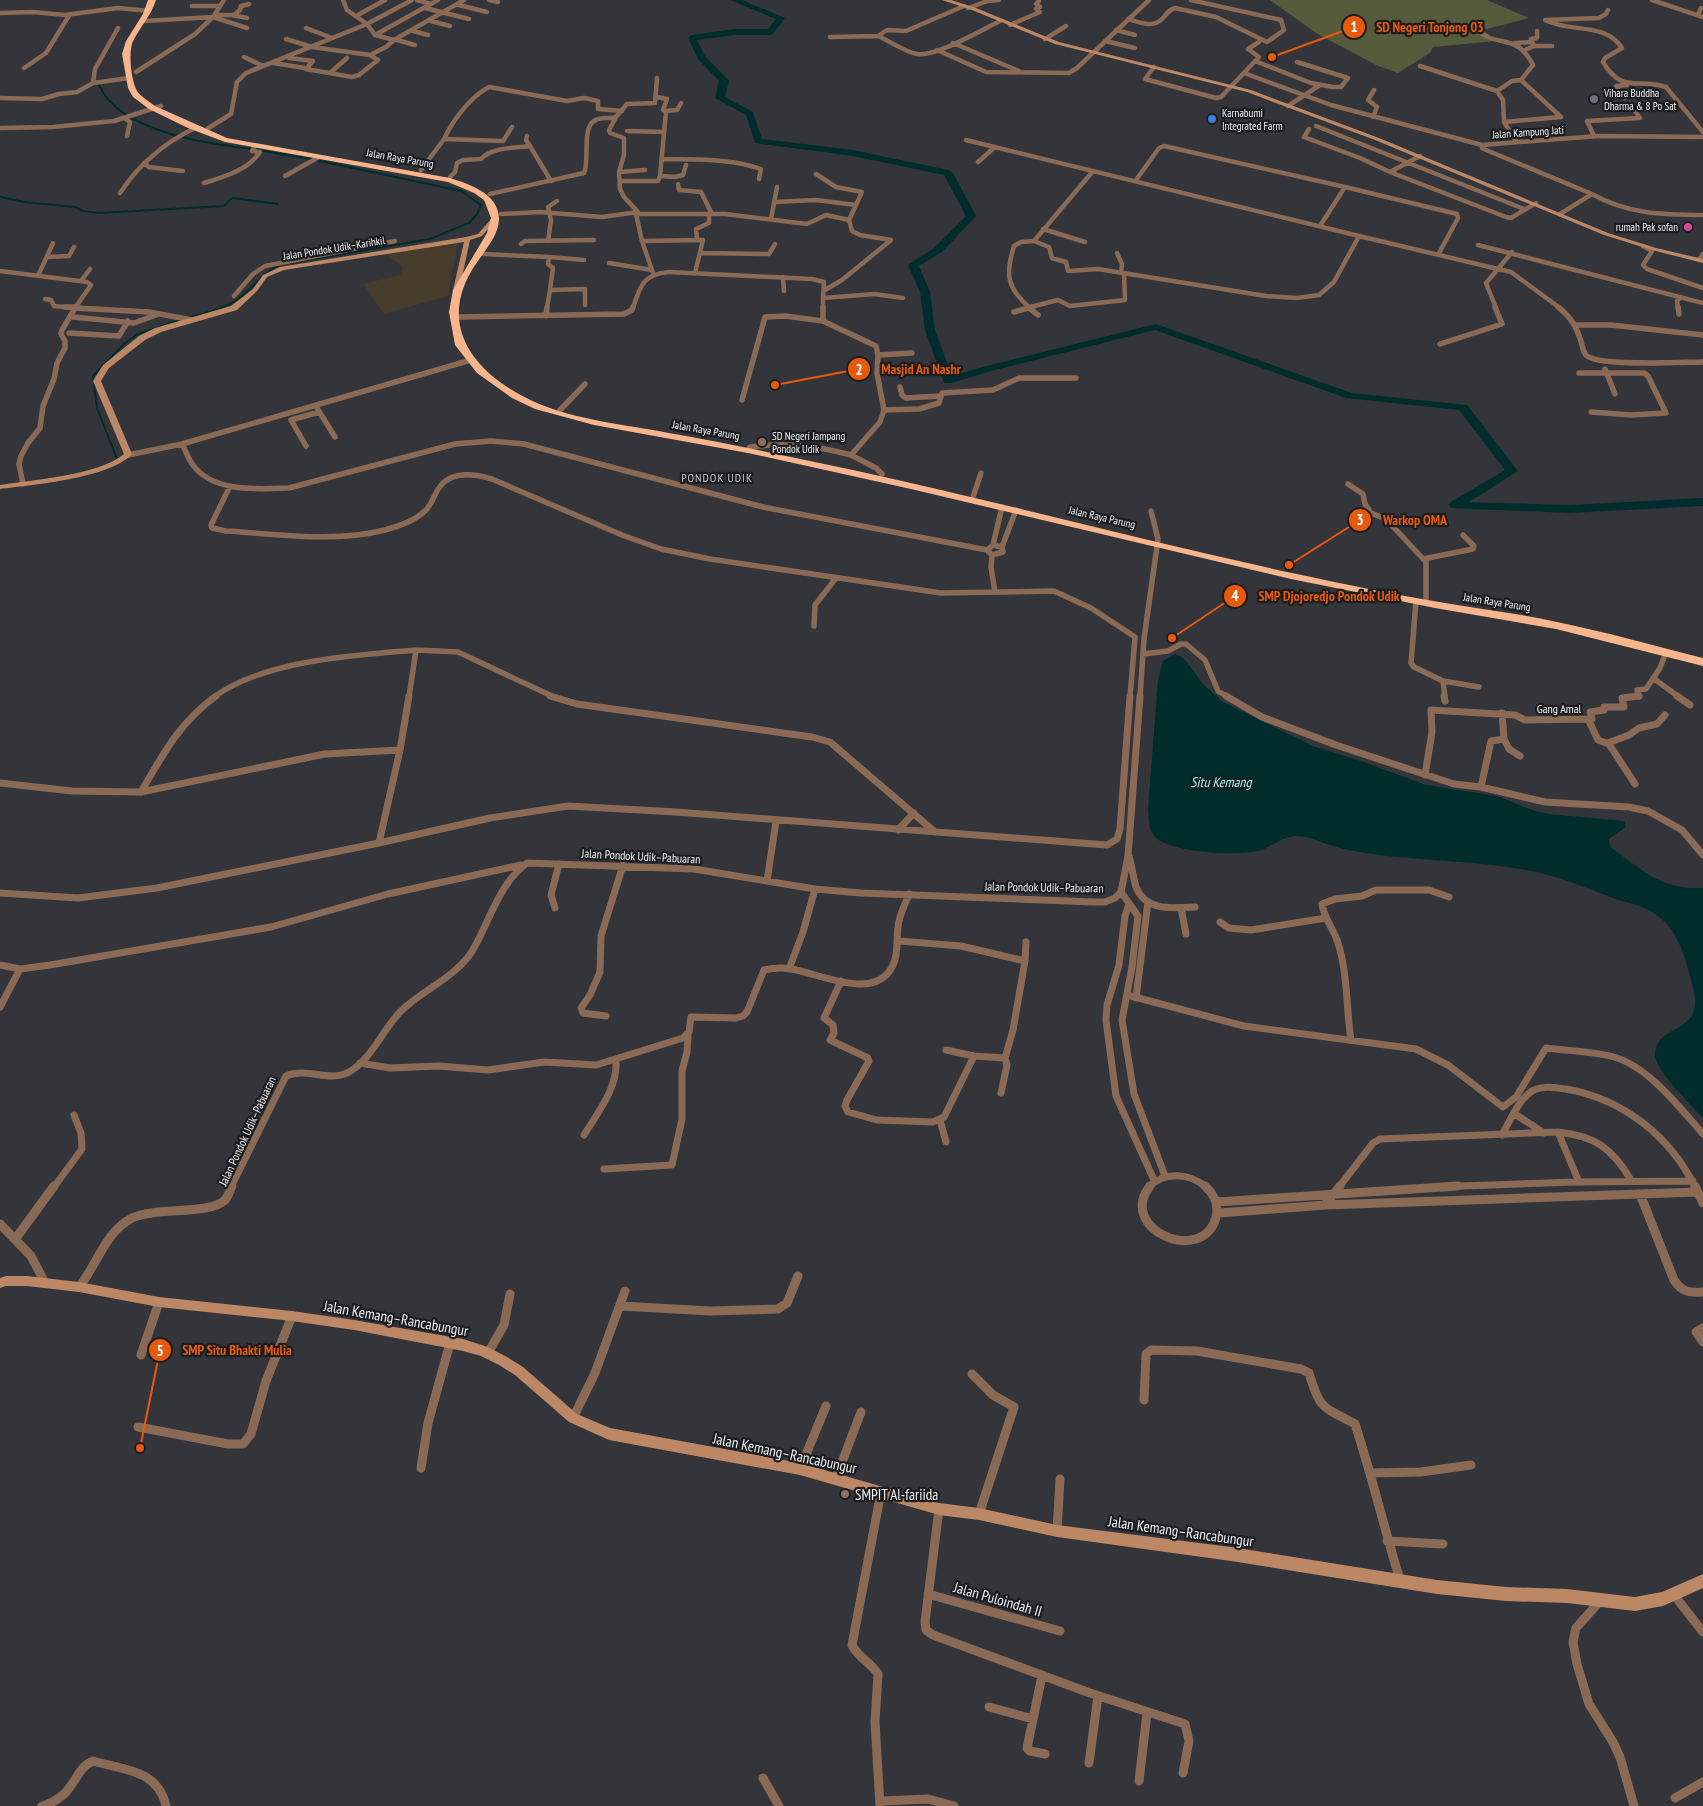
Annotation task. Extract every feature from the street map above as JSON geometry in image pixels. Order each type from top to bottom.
[{"type":"highway","name":"Jalan Raya Parung","points":[[148,18],[152,0]]},
{"type":"highway","name":"Jalan Raya Parung","points":[[158,0],[127,48],[132,75],[132,88],[136,95],[195,128],[225,140],[254,148],[317,159],[421,170],[476,185],[490,194]]},
{"type":"highway","name":"Jalan Raya Parung","points":[[158,107],[207,129],[243,141],[367,163],[464,184],[487,199],[498,216],[495,234],[461,290],[459,317],[466,345],[485,370],[519,394],[560,410],[607,421],[882,474],[1158,541],[1291,576],[1556,625],[1703,662]]},
{"type":"highway","points":[[490,194],[495,200],[498,216]]},
{"type":"highway","name":"Jalan Raya Parung","points":[[498,216],[492,234],[465,274],[457,290],[453,312],[460,346],[471,360],[495,383],[515,396],[538,407],[594,422],[749,449],[1158,541]]},
{"type":"highway","name":"Jalan Raya Parung","points":[[1421,600],[1554,621],[1703,657]]},
{"type":"street","points":[[0,98],[43,99],[59,94],[76,92],[93,82],[132,75],[195,34],[213,16],[224,0]]},
{"type":"street","points":[[351,0],[343,2],[347,10],[368,24],[375,35],[415,45]]},
{"type":"street","points":[[356,16],[385,0]]},
{"type":"street","points":[[207,129],[233,112],[235,88],[238,80],[246,73],[368,24],[412,0]]},
{"type":"street","points":[[417,0],[431,4]]},
{"type":"street","points":[[375,35],[438,0]]},
{"type":"street","points":[[370,55],[459,5],[464,0]]},
{"type":"street","points":[[489,0],[498,2]]},
{"type":"street","points":[[945,0],[1045,39],[1093,53],[1232,86],[1420,156],[1536,203],[1584,225],[1643,246],[1702,258]]},
{"type":"street","points":[[878,36],[887,30],[906,31],[966,7],[988,0],[999,0]]},
{"type":"street","points":[[937,50],[986,72],[1071,72],[1149,0]]},
{"type":"street","points":[[1128,19],[1154,24],[1171,9],[1175,8],[1216,17],[1267,42],[1284,30],[1281,20],[1191,0]]},
{"type":"street","points":[[1652,0],[1703,17]]},
{"type":"street","points":[[401,1],[406,3]]},
{"type":"street","points":[[1010,25],[1040,12],[1036,9],[1040,6],[1036,4],[1039,1]]},
{"type":"street","points":[[234,15],[240,10],[241,6],[249,4]]},
{"type":"street","points":[[459,5],[487,12]]},
{"type":"street","points":[[192,6],[220,6]]},
{"type":"street","points":[[120,16],[124,8]]},
{"type":"street","points":[[0,14],[33,12],[70,14],[124,8],[148,18],[234,15],[248,18]]},
{"type":"street","points":[[425,8],[469,20]]},
{"type":"street","points":[[1698,15],[1701,8]]},
{"type":"street","points":[[1608,10],[1606,14],[1599,18],[1545,20],[1555,26],[1604,32],[1612,36],[1620,44],[1622,50],[1605,58],[1602,62],[1612,74],[1628,85]]},
{"type":"street","points":[[24,68],[46,54],[70,14]]},
{"type":"street","points":[[213,16],[247,28]]},
{"type":"street","points":[[431,21],[450,26]]},
{"type":"street","points":[[830,37],[878,36],[916,54],[923,54],[937,50],[1000,21]]},
{"type":"street","points":[[1045,39],[1066,26]]},
{"type":"street","points":[[93,82],[95,69],[118,28]]},
{"type":"street","points":[[306,28],[332,38]]},
{"type":"street","points":[[1476,29],[1479,33],[1487,36],[1515,43],[1552,46]]},
{"type":"street","points":[[1116,30],[1135,35]]},
{"type":"street","points":[[413,31],[428,35]]},
{"type":"street","points":[[1533,44],[1530,39],[1537,38],[1537,31]]},
{"type":"street","points":[[272,62],[330,73],[358,76],[378,60],[370,55],[312,47],[286,39]]},
{"type":"street","points":[[1105,41],[1135,48]]},
{"type":"street","points":[[1154,67],[1144,79],[1216,98],[1224,96],[1259,56],[1248,49],[1258,42]]},
{"type":"street","points":[[953,43],[1024,73]]},
{"type":"street","points":[[1515,43],[1533,65],[1521,80]]},
{"type":"street","points":[[1523,51],[1533,44]]},
{"type":"street","points":[[244,57],[263,66]]},
{"type":"street","points":[[286,57],[313,61],[305,68]]},
{"type":"street","points":[[330,73],[347,58]]},
{"type":"street","points":[[1255,61],[1320,85],[1340,88],[1346,84],[1348,78],[1298,62]]},
{"type":"street","points":[[1420,66],[1497,91],[1503,101],[1504,122],[1516,141]]},
{"type":"street","points":[[1244,73],[1373,117],[1482,145]]},
{"type":"street","points":[[653,273],[642,241],[637,213],[620,189],[619,172],[624,155],[624,138],[610,133],[609,130],[616,117],[627,104],[653,104],[657,97],[656,78]]},
{"type":"street","points":[[1497,91],[1512,80],[1521,80],[1561,117],[1504,122]]},
{"type":"street","points":[[1288,106],[1320,85]]},
{"type":"street","points":[[1626,98],[1616,86],[1658,85],[1666,87],[1703,132]]},
{"type":"street","name":"Jalan Raya Parung","points":[[421,170],[454,124],[482,91],[489,87],[567,101],[592,99],[598,101],[598,109],[622,111]]},
{"type":"street","points":[[1373,117],[1377,107],[1368,100],[1374,90]]},
{"type":"street","points":[[621,181],[655,182],[660,176],[663,159],[662,138],[668,121],[666,111],[662,110],[667,98],[657,97]]},
{"type":"street","points":[[666,111],[677,110],[681,104]]},
{"type":"street","points":[[1594,136],[1587,121],[1640,118],[1630,104]]},
{"type":"street","points":[[0,128],[53,128],[81,123],[114,121],[158,107]]},
{"type":"street","points":[[490,194],[585,172],[588,167],[587,131],[589,126],[595,120],[616,117]]},
{"type":"street","points":[[124,118],[130,122],[128,136]]},
{"type":"street","points":[[1316,126],[1524,209]]},
{"type":"street","points":[[444,139],[504,141],[512,127]]},
{"type":"street","points":[[120,193],[129,179],[144,163],[176,137],[195,128]]},
{"type":"street","points":[[1309,129],[1303,136],[1505,217],[1511,218],[1536,203]]},
{"type":"street","points":[[627,131],[664,132]]},
{"type":"street","name":"Jalan Kampung Jati","points":[[1703,138],[1637,135],[1594,136],[1482,145],[1482,148],[1486,150],[1549,175],[1621,208],[1641,213],[1703,215]]},
{"type":"street","points":[[527,136],[526,140],[551,181]]},
{"type":"street","points":[[966,140],[1498,270],[1506,270],[1569,315],[1576,325],[1586,354],[1591,360],[1601,362],[1703,362]]},
{"type":"street","points":[[450,177],[455,172],[457,162],[461,160],[479,159],[483,155],[495,151],[530,146]]},
{"type":"street","points":[[1136,180],[1159,148],[1164,146],[1457,214],[1458,218],[1438,255]]},
{"type":"street","points":[[978,162],[995,147]]},
{"type":"street","points":[[204,183],[228,175],[254,161],[260,152],[254,148]]},
{"type":"street","points":[[1390,172],[1420,156]]},
{"type":"street","points":[[285,176],[317,159]]},
{"type":"street","points":[[663,159],[718,161],[755,167],[761,170],[759,179]]},
{"type":"street","points":[[144,163],[149,167],[183,171]]},
{"type":"street","points":[[660,176],[681,176],[686,165]]},
{"type":"street","points":[[619,172],[644,170]]},
{"type":"street","points":[[1034,241],[1094,171]]},
{"type":"street","points":[[816,174],[836,187],[862,192],[850,220],[851,229],[855,233],[891,240],[891,243],[842,280],[825,290]]},
{"type":"street","points":[[678,184],[679,190],[701,192],[710,214],[709,223],[696,229],[697,239]]},
{"type":"street","points":[[772,219],[777,187]]},
{"type":"street","points":[[1320,226],[1345,188]]},
{"type":"street","points":[[1560,214],[1592,194]]},
{"type":"street","points":[[774,202],[816,200],[856,205]]},
{"type":"street","points":[[548,241],[550,204],[557,201]]},
{"type":"street","points":[[498,216],[550,212],[602,217],[637,213],[710,214],[811,223],[826,215],[850,220]]},
{"type":"street","points":[[1696,215],[1703,221]]},
{"type":"street","name":"Jalan Pondok Udik–Karihkil","points":[[128,455],[97,384],[98,377],[106,367],[142,338],[158,330],[234,308],[249,296],[265,276],[272,271],[367,251],[467,239],[480,235],[498,216]]},
{"type":"street","points":[[1043,229],[1085,242]]},
{"type":"street","points":[[1038,315],[1022,301],[1010,284],[1006,271],[1014,246],[1021,242],[1034,241],[1049,247],[1052,258],[1066,262],[1068,271],[1083,272],[1092,268],[1266,296],[1297,298],[1319,295],[1334,282],[1359,236]]},
{"type":"street","points":[[457,290],[458,276],[469,245],[467,239]]},
{"type":"street","points":[[521,244],[525,241],[594,240]]},
{"type":"street","points":[[642,241],[703,240],[695,273]]},
{"type":"street","points":[[234,296],[253,274],[265,266],[367,251],[395,241]]},
{"type":"street","points":[[38,276],[53,243]]},
{"type":"street","points":[[701,253],[769,254],[775,244]]},
{"type":"street","points":[[1478,244],[1703,303]]},
{"type":"street","points":[[1643,246],[1652,251],[1643,265],[1647,269],[1703,288]]},
{"type":"street","points":[[48,256],[69,256],[74,247]]},
{"type":"street","points":[[1440,344],[1502,324],[1486,283],[1512,252]]},
{"type":"street","points":[[1014,312],[1031,309],[1058,300],[1070,306],[1125,300],[1122,264],[1117,253]]},
{"type":"street","points":[[483,254],[584,260]]},
{"type":"street","points":[[546,316],[553,268],[548,264],[549,258]]},
{"type":"street","points":[[609,263],[653,273],[714,272],[820,280],[824,282],[825,290],[823,321]]},
{"type":"street","points":[[81,281],[90,269]]},
{"type":"street","points":[[0,271],[81,281],[91,285],[64,321],[61,334],[65,348],[57,363],[54,379],[43,406],[40,428],[28,443],[21,456],[20,464],[23,484]]},
{"type":"street","points":[[459,317],[597,316],[628,313],[632,310],[636,293],[653,273]]},
{"type":"street","points":[[783,277],[784,291]]},
{"type":"street","points":[[550,290],[585,289],[585,306]]},
{"type":"street","points":[[824,298],[874,294],[903,298]]},
{"type":"street","points":[[1680,314],[1677,301],[1681,297]]},
{"type":"street","points":[[45,299],[51,300],[53,305],[57,307],[181,316],[192,320]]},
{"type":"street","points":[[73,317],[134,323],[159,314]]},
{"type":"street","points":[[742,400],[765,317],[785,316],[823,321],[874,344],[878,355],[877,374],[884,410],[880,422],[851,455]]},
{"type":"street","points":[[69,333],[119,336],[128,321]]},
{"type":"street","points":[[1576,325],[1626,326],[1703,334]]},
{"type":"street","points":[[878,355],[912,353]]},
{"type":"street","points":[[0,487],[81,473],[117,463],[128,455],[182,444],[471,360]]},
{"type":"street","points":[[1601,362],[1615,394]]},
{"type":"street","points":[[1579,373],[1644,374],[1648,376],[1666,413],[1631,416],[1591,412]]},
{"type":"street","points":[[900,387],[902,395],[906,398],[993,390],[1016,378],[1076,378]]},
{"type":"street","points":[[560,410],[585,384]]},
{"type":"street","points":[[884,410],[919,408],[939,403],[940,396]]},
{"type":"street","points":[[315,405],[335,437]]},
{"type":"street","points":[[306,446],[291,420],[319,412]]},
{"type":"street","points":[[182,444],[195,468],[207,476],[230,486],[289,488],[455,444],[491,441],[524,444],[763,508],[987,550],[992,555],[992,580],[995,592]]},
{"type":"street","points":[[749,449],[776,442],[798,443],[851,455],[876,468],[882,474]]},
{"type":"street","points":[[973,497],[981,473]]},
{"type":"street","points":[[0,893],[78,898],[147,889],[379,843],[490,818],[568,806],[676,812],[1107,845],[1117,839],[1120,829],[1135,637],[1092,608],[1064,595],[1044,590],[941,593],[710,559],[661,548],[586,520],[506,486],[495,478],[481,475],[453,477],[443,483],[429,507],[418,516],[403,524],[354,534],[297,534],[212,528],[211,525],[230,486]]},
{"type":"street","points":[[1348,484],[1363,494],[1365,504],[1372,513],[1386,519],[1401,533],[1423,558],[1427,566],[1421,600],[1412,627],[1411,665],[1443,681],[1479,687]]},
{"type":"street","points":[[987,550],[993,545],[1002,507]]},
{"type":"street","points":[[992,555],[1003,552],[1002,547],[1016,510]]},
{"type":"street","points":[[1151,511],[1158,541]]},
{"type":"street","points":[[1423,558],[1473,549],[1474,546],[1463,535]]},
{"type":"street","name":"Jalan Pondok Udik–Pabuaran","points":[[79,1287],[94,1268],[111,1236],[130,1219],[144,1214],[209,1206],[225,1200],[286,1076],[296,1071],[330,1077],[350,1072],[360,1063],[401,1011],[461,965],[470,953],[493,909],[521,865],[527,863],[623,865],[694,869],[815,889],[861,893],[1093,902],[1115,898],[1121,892],[1128,856],[1142,654],[1158,541]]},
{"type":"street","points":[[993,545],[1002,547]]},
{"type":"street","points":[[814,626],[815,605],[836,578]]},
{"type":"street","points":[[1142,654],[1164,651],[1186,644],[1205,660],[1218,691],[1262,717],[1454,784],[1481,787],[1545,802],[1629,807],[1648,811],[1682,830],[1703,855]]},
{"type":"street","points":[[141,792],[184,723],[199,708],[232,686],[252,677],[355,656],[416,650],[458,652],[545,694],[577,704],[802,736],[830,742],[935,832]]},
{"type":"street","points":[[379,843],[400,750],[416,650]]},
{"type":"street","name":"Gang Amal","points":[[1425,775],[1432,732],[1431,710],[1502,713],[1518,715],[1525,720],[1593,719],[1590,712],[1604,710],[1604,707],[1624,707],[1622,698],[1639,697],[1637,690],[1646,689],[1660,668],[1666,652]]},
{"type":"street","points":[[1653,678],[1690,705]]},
{"type":"street","points":[[1443,681],[1445,701]]},
{"type":"street","points":[[1502,713],[1504,739],[1509,749],[1520,756]]},
{"type":"street","points":[[1588,719],[1598,740],[1608,743],[1630,736],[1639,728],[1657,724],[1664,715]]},
{"type":"street","points":[[1481,787],[1491,741],[1504,739]]},
{"type":"street","points":[[1608,743],[1635,784]]},
{"type":"street","points":[[0,783],[72,791],[141,792],[325,754],[400,750]]},
{"type":"street","points":[[898,830],[914,814]]},
{"type":"street","points":[[767,882],[776,821]]},
{"type":"street","points":[[1128,856],[1140,894],[1148,902],[1158,907],[1195,907]]},
{"type":"street","points":[[555,908],[551,895],[559,864]]},
{"type":"street","points":[[0,965],[20,969],[99,958],[271,927],[388,894],[521,865]]},
{"type":"street","points":[[606,1016],[583,1012],[581,1008],[590,995],[600,972],[601,936],[623,865]]},
{"type":"street","points":[[789,969],[803,932],[815,889]]},
{"type":"street","points":[[1351,1040],[1346,1013],[1343,964],[1338,942],[1322,909],[1322,904],[1335,899],[1362,896],[1376,890],[1429,890],[1449,896]]},
{"type":"street","points":[[1121,892],[1138,916],[1132,967],[1122,1020],[1134,1094],[1165,1176]]},
{"type":"street","points":[[604,1169],[672,1165],[682,1119],[682,1071],[687,1052],[689,1021],[691,1018],[743,1016],[747,1012],[764,970],[774,967],[864,984],[883,980],[891,970],[899,941],[898,929],[909,894]]},
{"type":"street","points":[[1136,998],[1148,902]]},
{"type":"street","points":[[1129,904],[1125,916],[1119,964],[1107,1005],[1106,1020],[1116,1096],[1154,1180]]},
{"type":"street","points":[[1180,908],[1186,934]]},
{"type":"street","points":[[1220,922],[1229,928],[1251,930],[1326,918]]},
{"type":"street","points":[[899,941],[961,946],[1025,961]]},
{"type":"street","points":[[1001,1093],[1007,1065],[1005,1058],[1013,1030],[1025,961],[1026,942]]},
{"type":"street","points":[[0,1007],[20,969]]},
{"type":"street","points":[[841,981],[824,1018],[833,1025],[834,1033],[830,1040],[868,1058],[869,1062],[847,1100],[846,1110],[877,1120],[933,1122],[940,1120],[944,1117],[974,1056]]},
{"type":"street","points":[[1127,995],[1244,1026],[1416,1049],[1449,1066],[1503,1107],[1509,1104],[1516,1096],[1546,1048],[1614,1057],[1632,1064],[1643,1072],[1670,1096],[1703,1134]]},
{"type":"street","points":[[360,1063],[390,1068],[439,1066],[488,1070],[544,1062],[596,1065],[688,1036]]},
{"type":"street","points":[[946,1050],[974,1056],[1005,1058]]},
{"type":"street","points":[[584,1134],[615,1082],[616,1060]]},
{"type":"street","points":[[1502,1135],[1530,1093],[1545,1088],[1582,1092],[1597,1096],[1628,1111],[1653,1129],[1670,1148],[1693,1181],[1703,1203]]},
{"type":"street","points":[[16,1238],[82,1149],[80,1133],[74,1114]]},
{"type":"street","points":[[1515,1114],[1544,1132]]},
{"type":"street","points":[[940,1120],[946,1142]]},
{"type":"street","points":[[1558,1132],[1580,1182]]},
{"type":"street","points":[[1325,1205],[1373,1143],[1380,1139],[1575,1132],[1597,1141],[1617,1157],[1631,1180]]},
{"type":"street","points":[[1180,1175],[1194,1179],[1206,1186],[1217,1202],[1219,1213],[1214,1227],[1202,1238],[1184,1242],[1166,1238],[1151,1228],[1142,1213],[1142,1194],[1154,1180],[1165,1176],[1180,1175]]},
{"type":"street","points":[[1217,1202],[1336,1192],[1631,1180],[1693,1181]]},
{"type":"street","points":[[1219,1213],[1325,1205],[1698,1192]]},
{"type":"street","points":[[1640,1194],[1674,1280],[1681,1290],[1686,1293],[1703,1292]]},
{"type":"street","points":[[0,1224],[16,1238],[31,1256],[45,1283]]},
{"type":"street","points":[[620,1306],[710,1311],[778,1309],[786,1303],[798,1276]]},
{"type":"street","name":"Jalan Kemang–Rancabungur","points":[[0,1284],[6,1281],[28,1281],[79,1287],[159,1302],[292,1316],[354,1325],[450,1343],[488,1353],[519,1371],[573,1418],[609,1434],[800,1469],[939,1509],[979,1514],[1057,1530],[1231,1554],[1437,1587],[1506,1594],[1567,1596],[1635,1604],[1649,1603],[1674,1595],[1703,1581]]},
{"type":"street","points":[[573,1418],[595,1373],[625,1291]]},
{"type":"street","points":[[488,1353],[504,1325],[510,1294]]},
{"type":"street","points":[[141,1355],[159,1302]]},
{"type":"street","points":[[138,1428],[228,1444],[243,1444],[251,1434],[266,1380],[292,1316]]},
{"type":"street","points":[[1703,1328],[1696,1332],[1703,1342]]},
{"type":"street","points":[[421,1468],[428,1423],[450,1343]]},
{"type":"street","points":[[1144,1400],[1146,1354],[1151,1350],[1197,1351],[1301,1369],[1308,1372],[1311,1376],[1316,1396],[1322,1406],[1355,1424],[1371,1473],[1381,1520],[1400,1580]]},
{"type":"street","points":[[972,1374],[993,1395],[1014,1408],[979,1514]]},
{"type":"street","points":[[800,1469],[826,1406]]},
{"type":"street","points":[[836,1478],[861,1412]]},
{"type":"street","points":[[1371,1473],[1448,1470],[1470,1465]]},
{"type":"street","points":[[1057,1530],[1060,1479]]},
{"type":"street","points":[[881,1492],[852,1645],[855,1653],[876,1669],[878,1674],[875,1722],[881,1804],[928,1799],[954,1806]]},
{"type":"street","points":[[939,1509],[928,1594],[926,1630],[933,1635],[1042,1676],[1147,1713],[1185,1724],[1189,1730],[1189,1738],[1183,1773]]},
{"type":"street","points":[[1387,1541],[1444,1544]]},
{"type":"street","name":"Jalan Puloindah II","points":[[928,1594],[1060,1631]]},
{"type":"street","points":[[1674,1595],[1703,1632]]},
{"type":"street","points":[[1601,1600],[1576,1628],[1573,1642],[1583,1691],[1613,1742],[1634,1806]]},
{"type":"street","points":[[1042,1676],[1028,1748],[1030,1751],[1045,1754]]},
{"type":"street","points":[[1089,1763],[1098,1696]]},
{"type":"street","points":[[989,1707],[1033,1719]]},
{"type":"street","points":[[1139,1781],[1147,1713]]},
{"type":"street","points":[[42,1806],[52,1803],[67,1793],[84,1766],[93,1760],[128,1769],[149,1778],[160,1786],[166,1806]]},
{"type":"street","points":[[763,1778],[779,1806]]},
{"type":"street","points":[[1675,1798],[1703,1782]]},
{"type":"shaded area","points":[[1270,0],[1487,0],[1529,18],[1483,30],[1496,41],[1433,47],[1430,53],[1398,73],[1376,65],[1316,33]]},
{"type":"shaded area","points":[[458,242],[448,296],[384,314],[363,284],[400,275],[403,267],[386,254]]},
{"type":"water","name":"Situ Kemang","points":[[1175,654],[1186,661],[1203,684],[1223,702],[1313,746],[1364,762],[1426,785],[1497,796],[1535,811],[1549,814],[1624,821],[1626,827],[1609,839],[1610,847],[1643,871],[1663,882],[1688,888],[1703,888],[1703,1118],[1667,1079],[1655,1055],[1656,1047],[1660,1041],[1689,1019],[1693,1013],[1695,998],[1685,960],[1677,940],[1666,923],[1649,910],[1546,874],[1495,865],[1372,854],[1343,849],[1299,836],[1288,837],[1258,851],[1235,853],[1190,850],[1176,847],[1156,838],[1150,828],[1148,808],[1158,680],[1163,661]]},
{"type":"waterway","points":[[734,0],[781,18],[770,32],[734,32],[692,38],[701,57],[724,81],[720,98],[750,114],[758,141],[853,153],[948,173],[971,216],[938,250],[913,265],[925,292],[930,330],[948,381],[987,369],[1156,327],[1350,396],[1463,407],[1512,471],[1455,505],[1570,509],[1703,502]]},
{"type":"waterway","points":[[99,85],[110,101],[125,114],[145,125],[190,139],[253,149]]},
{"type":"waterway","points":[[258,150],[311,159],[461,191],[481,205],[477,214],[469,223],[430,239],[291,263]]},
{"type":"waterway","points":[[0,197],[24,202],[75,207],[83,211],[99,213],[224,206],[232,198],[278,204]]},
{"type":"waterway","points":[[190,317],[217,310],[235,301],[269,271],[280,265]]},
{"type":"waterway","points":[[117,459],[97,408],[93,376],[125,343],[138,334],[180,320]]},
{"type":"place","name":"SD Negeri Tonjong 03","points":[[1272,57]]},
{"type":"place","name":"Vihara Buddha Dharma & 8 Po Sat","points":[[1594,99]]},
{"type":"place","name":"Karnabumi Integrated Farm","points":[[1212,119]]},
{"type":"place","name":"rumah Pak sofan","points":[[1688,227]]},
{"type":"place","name":"Masjid An Nashr","points":[[775,385]]},
{"type":"place","name":"SD Negeri Jampang Pondok Udik","points":[[762,442]]},
{"type":"place","name":"Warkop OMA","points":[[1289,565]]},
{"type":"place","name":"SMP Djojoredjo Pondok Udik","points":[[1172,638]]},
{"type":"place","name":"SMP Situ Bhakti Mulia","points":[[140,1448]]},
{"type":"place","name":"SMPIT Al-fariida","points":[[845,1494]]},
{"type":"district","name":"PONDOK UDIK","points":[[717,477]]}]
